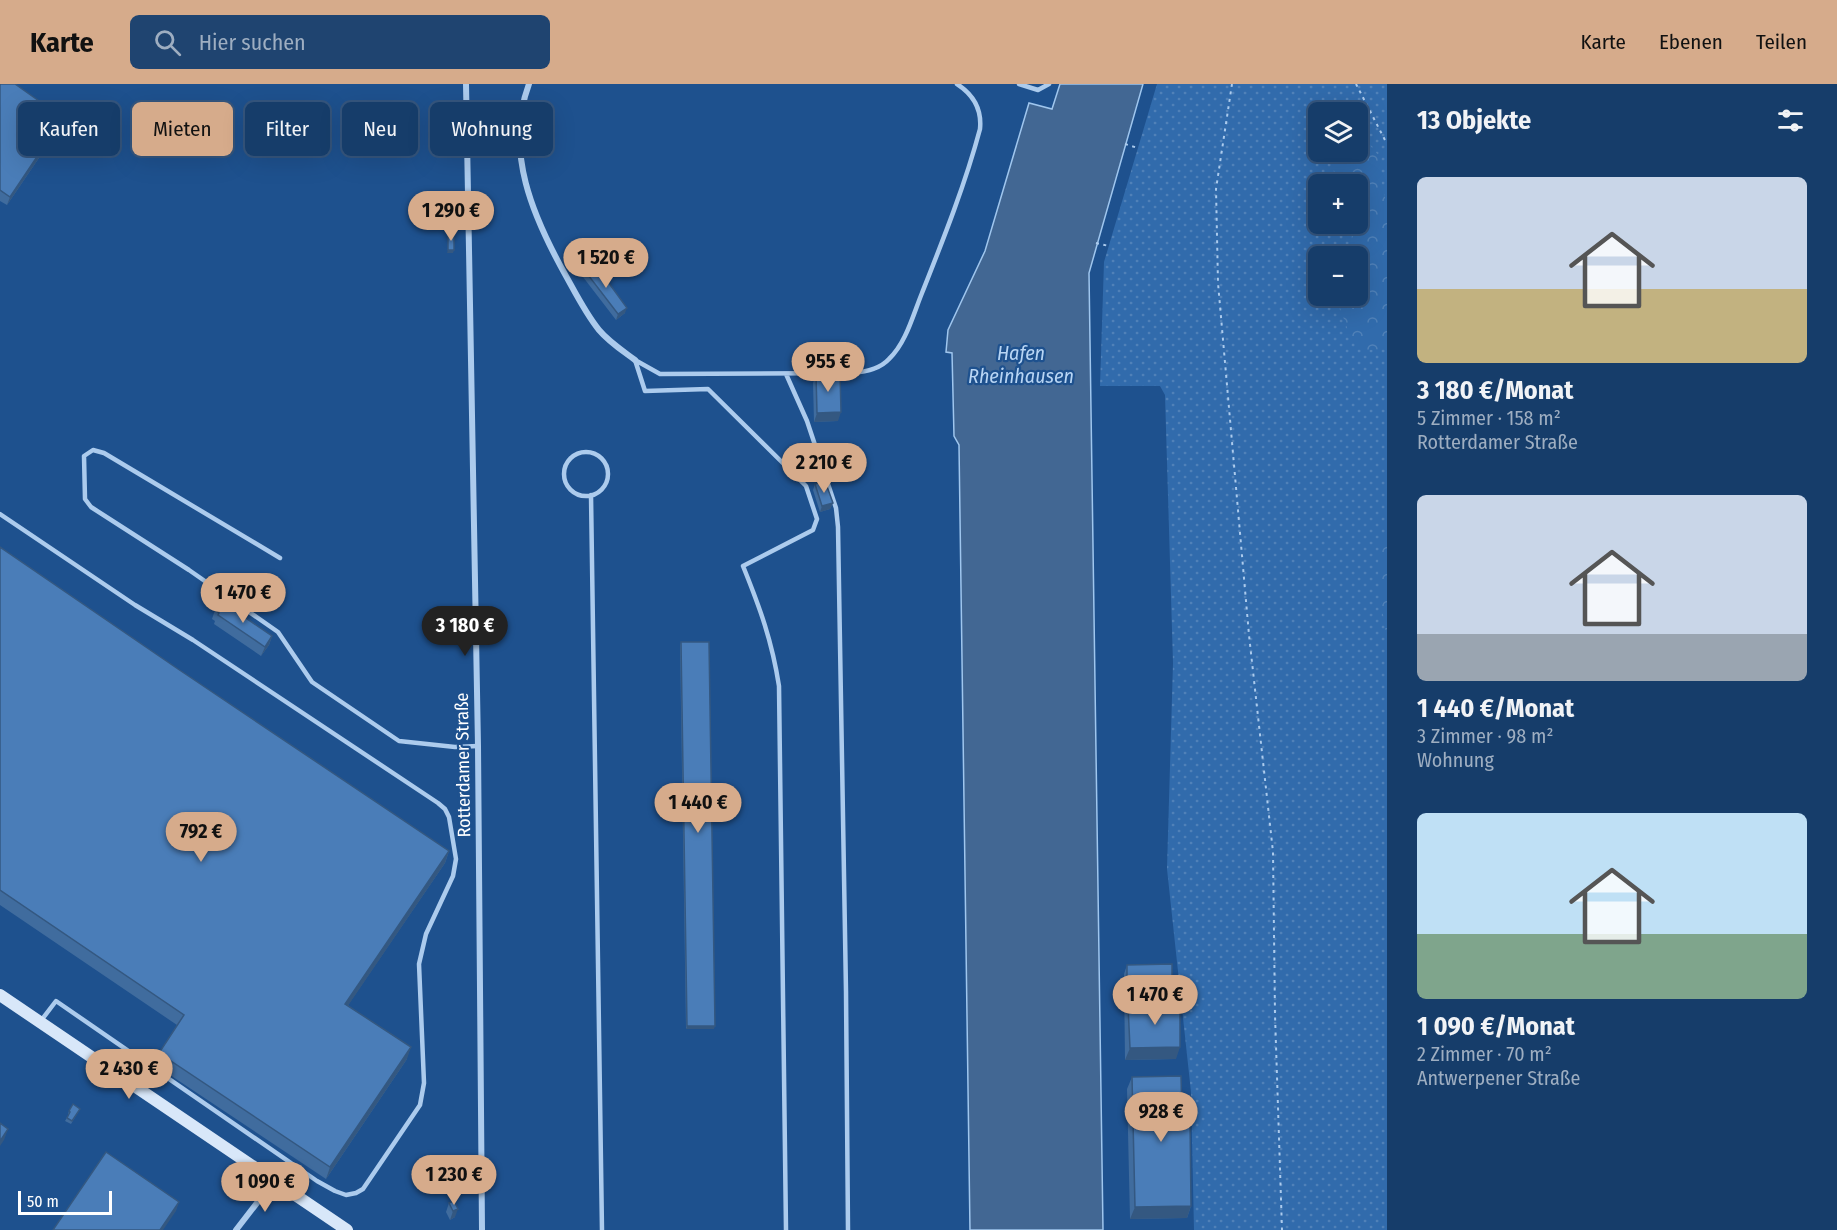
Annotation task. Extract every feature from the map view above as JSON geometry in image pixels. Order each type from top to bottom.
[{"type":"main road","points":[[0,995],[347,1230]]},
{"type":"street","name":"Rotterdamer Straße","points":[[466,84],[478,746],[482,1230]]},
{"type":"street","points":[[529,84],[522,103],[519,136],[523,175],[536,217],[547,242],[591,319],[601,332],[635,360]]},
{"type":"street","points":[[236,1230],[274,1181]]},
{"type":"lane","points":[[635,360],[660,374],[866,372],[888,361],[897,350],[946,233],[980,129],[981,121],[977,106],[968,92],[957,84]]},
{"type":"lane","points":[[1019,84],[1038,90],[1049,84]]},
{"type":"lane","points":[[635,360],[645,391],[708,389],[806,486],[817,519],[813,530],[743,566],[762,612],[773,652],[778,686],[786,1230]]},
{"type":"lane","points":[[786,374],[807,421],[836,507],[838,527],[848,1230]]},
{"type":"lane","points":[[280,558],[104,453],[93,450],[84,456],[85,499],[91,507],[189,570],[278,632],[312,682],[399,741],[455,747],[478,746]]},
{"type":"lane","points":[[589,452],[597,455],[608,470],[604,487],[591,495],[577,494],[564,480],[566,465],[572,457],[579,453],[589,452]]},
{"type":"lane","points":[[591,495],[602,1230]]},
{"type":"lane","points":[[0,514],[85,573],[193,640],[445,809],[450,817],[456,859],[453,876],[426,934],[419,964],[424,1042],[424,1083],[420,1105],[370,1180],[356,1193],[346,1195],[317,1181],[56,1001],[40,1022]]},
{"type":"path","points":[[1232,84],[1216,189],[1218,283],[1249,635],[1273,852],[1275,1015],[1282,1230]]},
{"type":"path","points":[[1356,84],[1387,144]]},
{"type":"path","points":[[1125,144],[1138,148]]},
{"type":"path","points":[[1096,243],[1109,246]]},
{"type":"green space","points":[[1157,84],[1387,84],[1387,1230],[1194,1230],[1191,1092],[1167,869],[1173,663],[1165,395],[1160,386],[1100,386],[1104,262]]},
{"type":"green space","points":[[1368,143],[1379,156],[1380,176],[1387,206],[1387,349],[1367,350],[1350,336],[1340,308],[1340,306],[1368,306],[1368,246],[1348,246],[1352,234],[1368,234],[1368,174],[1335,174],[1333,162],[1368,162]]},
{"type":"green space","points":[[1387,528],[1387,644],[1378,569],[1382,540]]},
{"type":"water","name":"Hafen Rheinhausen","points":[[1060,84],[1143,84],[1089,273],[1103,1230],[970,1230],[959,445],[954,436],[952,353],[946,352],[948,330],[985,251],[1029,103],[1052,109]]},
{"type":"building","points":[[0,84],[15,84],[40,102],[18,102],[18,156],[38,156],[10,197],[0,190]]},
{"type":"building","points":[[448,234],[454,234],[454,250],[448,250]]},
{"type":"building","points":[[595,264],[627,308],[618,314],[585,271]]},
{"type":"building","points":[[840,373],[841,412],[817,413],[816,374]]},
{"type":"building","points":[[825,481],[833,503],[822,506],[815,484]]},
{"type":"building","points":[[0,547],[449,851],[345,1004],[411,1047],[330,1167],[159,1053],[184,1015],[0,890]]},
{"type":"building","points":[[221,601],[272,636],[265,647],[218,615],[219,613],[215,610]]},
{"type":"building","points":[[681,642],[709,642],[715,1026],[687,1026]]},
{"type":"building","points":[[1172,964],[1172,1003],[1128,1005],[1127,1008],[1127,965]]},
{"type":"building","points":[[1180,1003],[1180,1047],[1130,1048],[1128,1005]]},
{"type":"building","points":[[1181,1076],[1182,1120],[1190,1120],[1191,1206],[1135,1207],[1132,1077]]},
{"type":"building","points":[[73,1104],[80,1109],[72,1121],[67,1118]]},
{"type":"building","points":[[0,1123],[8,1129],[0,1141]]},
{"type":"building","points":[[106,1152],[179,1202],[160,1230],[53,1230]]},
{"type":"building","points":[[454,1201],[458,1209],[453,1211],[449,1203]]}]
